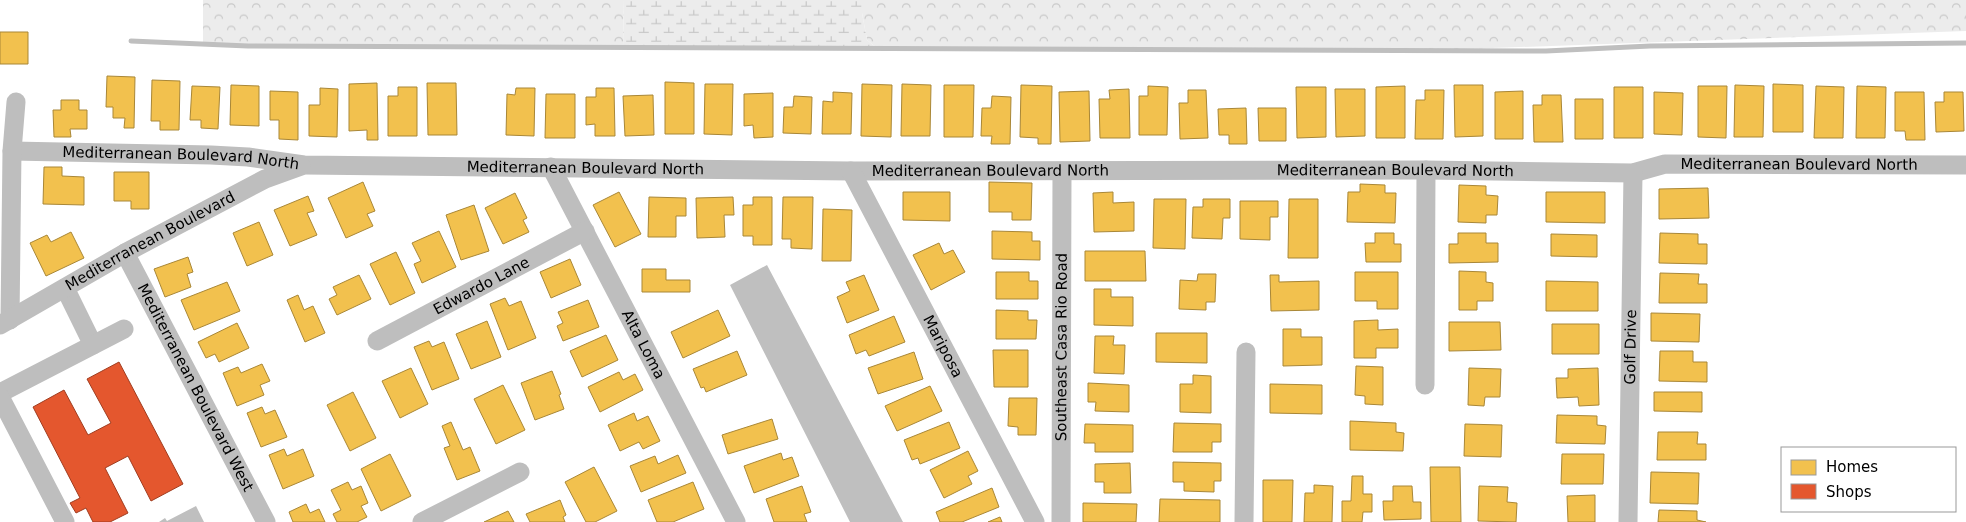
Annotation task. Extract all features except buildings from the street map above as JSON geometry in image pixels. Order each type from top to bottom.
[{"type":"street","points":[[5,322],[12,151],[16,102]]},
{"type":"street","name":"Mediterranean Boulevard North","points":[[12,151],[211,154],[304,165],[851,171],[1426,170],[1633,173],[1665,164],[1966,164]]},
{"type":"street","name":"Mediterranean Boulevard","points":[[5,322],[126,253],[265,179],[304,165]]},
{"type":"street","name":"Alta Loma","points":[[551,167],[736,522]]},
{"type":"street","points":[[1425,386],[1426,170]]},
{"type":"street","name":"Mariposa","points":[[851,171],[1035,522]]},
{"type":"street","name":"Southeast Casa Rio Road","points":[[1061,522],[1062,171]]},
{"type":"street","name":"Golf Drive","points":[[1628,522],[1633,173]]},
{"type":"street","name":"Edwardo Lane","points":[[377,341],[585,231]]},
{"type":"street","name":"Mediterranean Boulevard West","points":[[126,253],[266,522]]},
{"type":"street","points":[[65,288],[93,345]]},
{"type":"street","points":[[65,522],[0,395],[124,329]]},
{"type":"street","points":[[1244,522],[1246,352]]},
{"type":"street","points":[[422,522],[520,472]]},
{"type":"green space","points":[[203,0],[624,0],[623,47],[203,45]]},
{"type":"green space","points":[[624,0],[862,0],[862,13],[867,40],[877,48],[623,47]]},
{"type":"green space","points":[[862,0],[1966,0],[1966,31],[1437,50],[877,48],[867,40],[862,13]]},
{"type":"shaded area","points":[[767,265],[903,522],[850,522],[730,285]]},
{"type":"shaded area","points":[[196,506],[204,522],[159,522],[165,518],[167,521]]},
{"type":"waterway","points":[[131,41],[248,46],[1546,51],[1650,46],[1966,43]]}]
